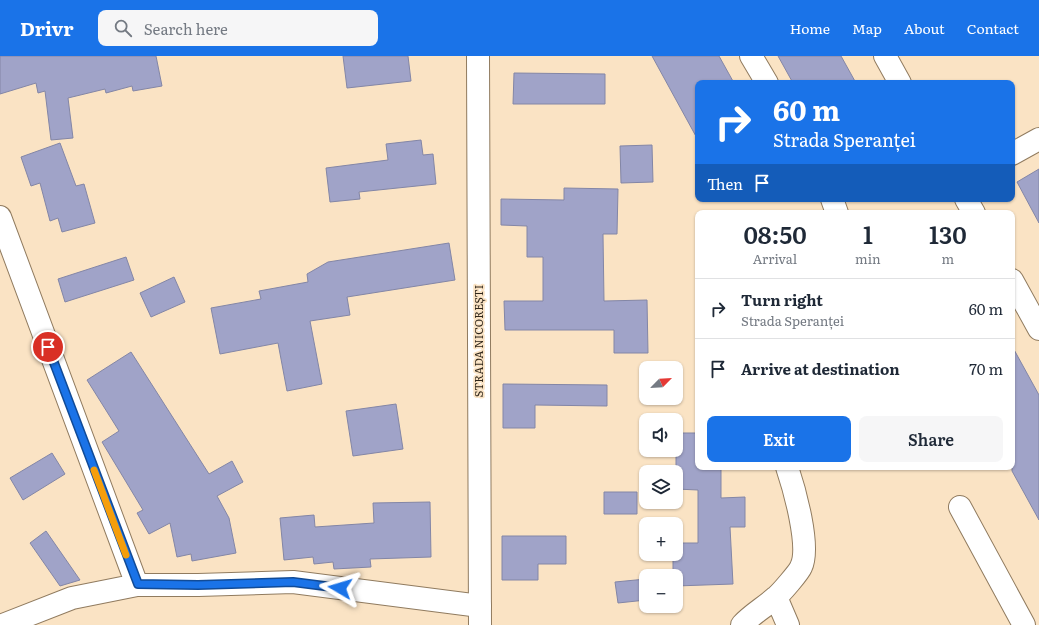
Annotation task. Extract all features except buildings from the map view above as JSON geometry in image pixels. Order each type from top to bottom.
[{"type":"street","name":"STRADA NICOREȘTI","points":[[478,56],[480,615]]},
{"type":"street","points":[[751,56],[765,80]]},
{"type":"street","points":[[885,56],[898,80]]},
{"type":"street","points":[[1015,152],[1039,138]]},
{"type":"street","points":[[0,217],[138,584]]},
{"type":"street","points":[[1015,285],[1039,329]]},
{"type":"street","points":[[742,625],[748,618],[776,597],[802,566],[805,544],[795,493],[788,470]]},
{"type":"street","points":[[960,507],[1024,625]]},
{"type":"street","points":[[2,625],[72,598],[138,584],[198,585],[293,582],[480,615]]},
{"type":"street","points":[[776,597],[788,625]]},
{"type":"slow traffic","points":[[94,470],[126,555]]},
{"type":"route","points":[[48,347],[138,584],[198,585],[293,582],[340,588]]}]
